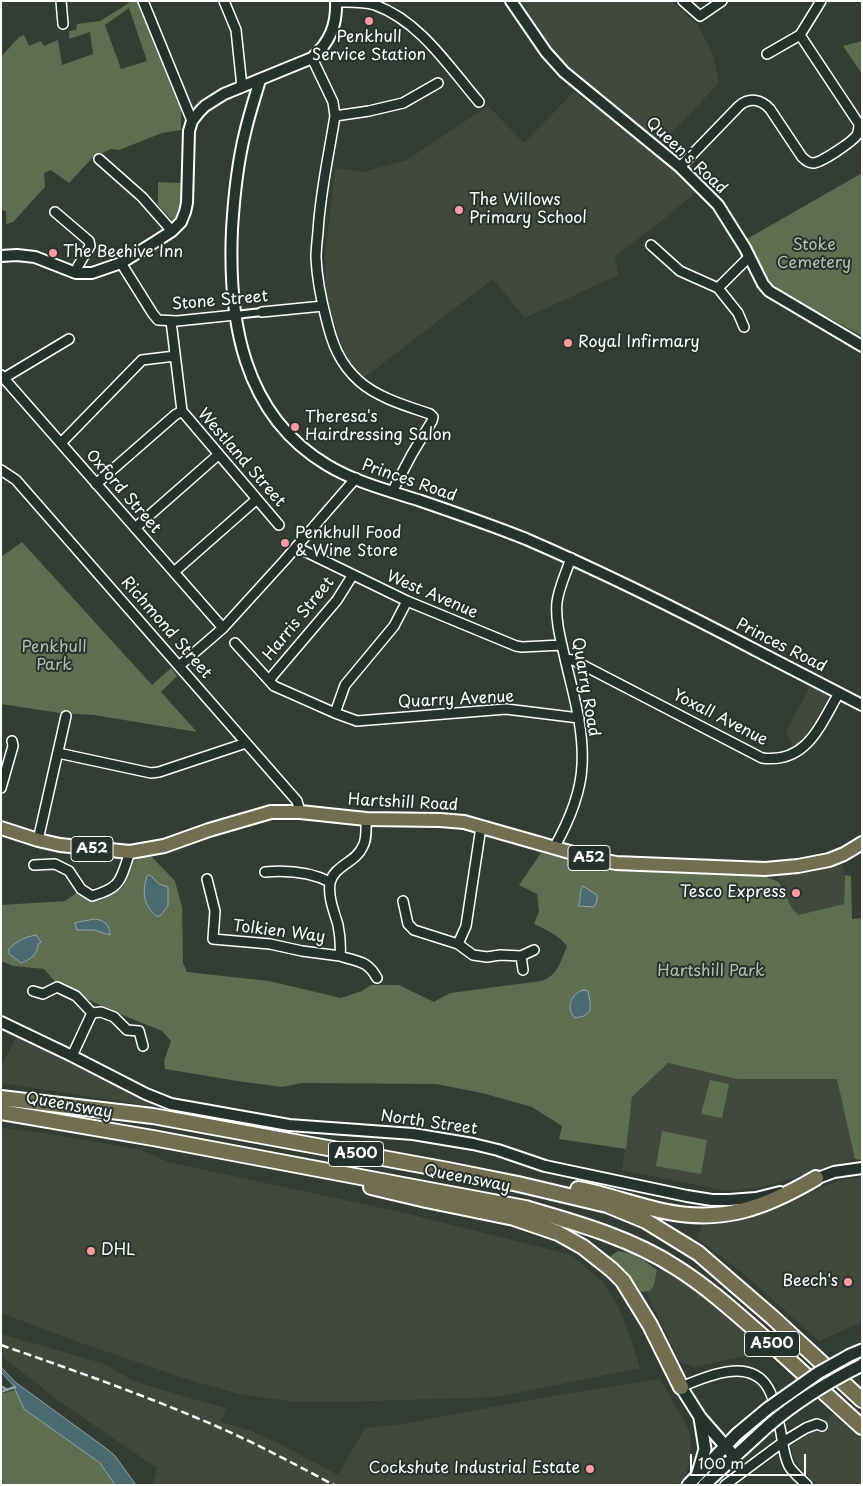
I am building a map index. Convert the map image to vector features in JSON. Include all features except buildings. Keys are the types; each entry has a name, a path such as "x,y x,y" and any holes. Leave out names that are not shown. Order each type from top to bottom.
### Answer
{"highway":[{"path":"1,1089 31,1095 97,1103 153,1116"},
{"name":"Queensway","path":"1,1098 153,1116 448,1170 583,1199 646,1221 698,1253 738,1286 862,1400"},
{"name":"Queensway","path":"1,1112 153,1138 525,1208 585,1225 630,1244 677,1268 725,1303 862,1427"},
{"path":"1,1118 153,1138"},
{"path":"242,1155 401,1195 514,1218 558,1232 583,1247 612,1270 622,1281 650,1326 681,1386"},
{"path":"448,1170 560,1185 602,1194 662,1211 714,1217 772,1202 816,1178"}],"main road":[{"name":"Hartshill Road","path":"1,828 38,840 86,849 130,852 164,846 271,812 300,812 366,819 454,821 616,863 766,869 798,866 829,860 844,854 862,843"},
{"path":"713,1431 733,1430 818,1373 862,1350"},
{"path":"696,1482 734,1456 800,1400 827,1383 862,1365"},
{"path":"681,1386 700,1417 734,1456"},
{"path":"696,1482 704,1449 700,1417"},
{"path":"696,1482 724,1446 755,1417"}],"street":[{"path":"61,1 64,25"},
{"path":"144,1 192,121"},
{"path":"224,1 236,30 242,87"},
{"path":"1,256 35,257 76,273 92,273 121,262 172,231 181,222 187,208 188,141 192,121 205,106 224,94 312,58 330,38 335,20 336,2 358,1 375,5 392,14 412,28 432,46 479,102"},
{"name":"Queen's Road","path":"511,1 546,52 564,72 680,167 718,205 741,241 762,284 769,291 862,346"},
{"path":"683,1 700,16 722,1"},
{"path":"767,54 800,34 822,1"},
{"path":"680,167 743,102 752,100 765,103 802,157 807,161 813,163 819,161 852,141 859,130 859,124 800,34"},
{"path":"312,58 333,102 335,116 319,206 316,258 323,306 337,354 350,372 361,382 378,393 430,414 433,417 392,492"},
{"name":"Princes Road","path":"260,80 245,132 236,189 231,253 235,315 246,366 257,391 271,414 293,439 309,453 332,468 392,492 484,522 571,558 862,705"},
{"path":"335,116 403,103 438,83"},
{"path":"99,159 142,197 172,231"},
{"path":"56,212 89,241 90,246 76,273"},
{"path":"652,245 680,271 718,288 740,312 744,327"},
{"path":"718,288 749,257"},
{"name":"Stone Street","path":"121,262 158,320 171,322 323,306"},
{"name":"Westland Street","path":"171,322 182,411 279,525"},
{"path":"3,377 69,339"},
{"path":"61,443 142,360 175,356"},
{"name":"Oxford Street","path":"3,377 222,628"},
{"path":"96,484 182,411"},
{"path":"135,528 218,455"},
{"name":"Richmond Street","path":"1,470 16,480 179,666 297,801 300,812"},
{"path":"179,666 222,628 356,478"},
{"path":"174,572 257,500"},
{"name":"West Avenue","path":"296,547 352,576 407,601 516,646 522,648 562,645"},
{"name":"Quarry Road","path":"554,848 565,828 576,798 582,764 579,718 562,645 557,602 571,558"},
{"name":"Harris Street","path":"269,680 337,600 352,576"},
{"path":"236,643 274,686 335,713 345,685 394,626 407,601"},
{"name":"Yoxall Avenue","path":"565,659 573,660 762,758 789,757 804,747 814,737 839,693"},
{"name":"Quarry Avenue","path":"335,713 357,721 506,710 579,718"},
{"path":"38,840 66,716"},
{"path":"1,788 13,746 12,741"},
{"path":"58,752 151,773 246,743"},
{"path":"265,872 298,872 319,876 330,882 339,867 351,861 362,849 366,819"},
{"path":"458,944 466,926 480,827"},
{"path":"34,866 55,864 69,871 81,889 92,896 109,891 120,882 130,852"},
{"name":"Tolkien Way","path":"207,879 215,910 213,939 270,944 340,956 341,944 331,904 330,882"},
{"path":"403,901 408,924 414,930 458,944 466,952 480,956 521,956 534,950"},
{"path":"340,956 365,963 372,969 377,978"},
{"path":"521,956 523,970"},
{"path":"33,991 43,994 58,987 76,996 92,1012 101,1012 114,1017 127,1030 139,1032 143,1046"},
{"path":"72,1056 92,1012"},
{"name":"North Street","path":"1,1022 166,1103 289,1125 413,1134 473,1144 498,1150 544,1166 687,1196 712,1200 756,1198 834,1172 862,1168"},
{"path":"681,1386 699,1379 735,1370 751,1373 764,1382 769,1389 786,1461 790,1468 807,1485"},
{"path":"725,1485 783,1442 813,1425 822,1426"}],"shaded area":[{"path":"521,1 671,1 697,24 713,54 719,83 661,144 583,83 553,50"},
{"name":"The Willows Primary School","path":"574,92 642,142 697,191 615,256 618,275 525,318 493,279 365,377 354,368 344,350 327,304 325,257 335,168 363,172 407,160 488,106 524,143"},
{"path":"810,686 829,696 808,736 794,748 786,732"},
{"path":"842,864 845,875 844,904 798,915 792,908 776,873 805,871"},
{"path":"17,1035 151,1104 151,1106 1,1083 1,1068"},
{"path":"668,1063 737,1079 838,1079 855,1159 762,1187 727,1191 622,1170 632,1097"},
{"path":"1,1128 44,1133 141,1150 168,1162 405,1213 571,1255 603,1282 618,1306 640,1368 497,1397 295,1402 240,1394 199,1383 81,1343 1,1313"},
{"path":"862,1177 862,1322 819,1341 745,1275 697,1238 702,1225 735,1222 840,1180"},
{"path":"664,1268 713,1303 766,1351 695,1367 680,1362 641,1281"},
{"path":"1,1334 105,1364 133,1381 226,1408 220,1422 249,1430 278,1443 338,1475 365,1428 402,1424 552,1396 660,1379 687,1426 690,1435 691,1455 685,1476 677,1485 152,1485 157,1468 60,1402 3,1357"},
{"path":"834,1413 862,1439 862,1485 818,1485 799,1467 792,1455 791,1445 816,1430"}],"green space":[{"path":"129,1 140,1 181,110 181,130 162,133 119,150 111,149 92,158 69,183 51,170 44,173 45,187 13,222 6,224 6,211 1,210 1,57 19,37 24,35 29,46 41,41 44,46 58,40 62,65 93,54 90,32 69,39 69,31 76,30 77,24 100,21 129,3","holes":["129,8 147,61 121,69 105,25"]},
{"path":"862,41 862,74 843,46"},
{"name":"Stoke Cemetery","path":"862,173 862,336 787,295 771,283 747,239"},
{"path":"158,182 181,183 181,209 174,220 158,205"},
{"name":"Penkhull Park","path":"22,542 152,685 171,668 177,676 161,692 197,732 94,715 60,713 1,704 1,557"},
{"name":"Hartshill Park","path":"541,853 610,869 759,874 779,882 792,908 798,915 844,904 845,875 851,876 852,919 862,918 862,1160 855,1159 837,1079 737,1079 668,1063 632,1097 626,1149 559,1139 562,1126 532,1107 482,1093 436,1084 301,1083 282,1087 165,1069 164,1061 171,1041 162,1031 110,1010 58,985 44,969 13,966 1,961 1,905 65,901 78,892 100,901 123,887 133,861 150,855 175,881 182,907 183,963 187,972 269,981 341,998 362,991 371,985 399,985 434,1002 450,993 541,981 547,979 555,971 561,962 567,946 556,936 534,924 539,911 537,894 519,885"},
{"path":"710,1080 729,1084 722,1118 701,1114"},
{"path":"662,1131 707,1140 701,1174 656,1166"},
{"path":"618,1251 634,1255 657,1270 654,1285 650,1291 641,1292 633,1280 611,1261 609,1257"},
{"path":"15,1390 24,1409 100,1463 115,1485 1,1485 1,1391 4,1393"}],"water":[{"path":"150,875 159,884 168,887 168,906 160,916 156,916 148,907 145,898 145,882 147,876"},
{"path":"583,886 597,895 594,907 578,906"},
{"path":"95,919 106,924 110,935 94,930 77,930 75,923"},
{"path":"36,935 41,942 38,944 35,954 30,958 21,963 9,954 9,949 15,944 25,938"},
{"path":"584,990 588,991 590,1011 584,1016 575,1018 570,1010 571,1001 576,994"},
{"path":"1,1367 15,1382 107,1449 115,1456 136,1485 115,1485 100,1463 24,1409 13,1385 1,1372"}],"waterway":[{"path":"1,1386 7,1390"},
{"path":"3,1391 15,1387"}],"railway":[{"path":"1,1345 124,1389 215,1425 334,1485"}],"place":[{"name":"Penkhull Service Station","path":"369,21"},
{"name":"The Willows Primary School","path":"459,210"},
{"name":"The Beehive Inn","path":"53,253"},
{"name":"Royal Infirmary","path":"568,343"},
{"name":"Theresa's Hairdressing Salon","path":"295,427"},
{"name":"Penkhull Food & Wine Store","path":"285,543"},
{"name":"Tesco Express","path":"796,893"},
{"name":"DHL","path":"91,1251"},
{"name":"Beech's","path":"848,1282"},
{"name":"Cockshute Industrial Estate","path":"590,1469"}]}
